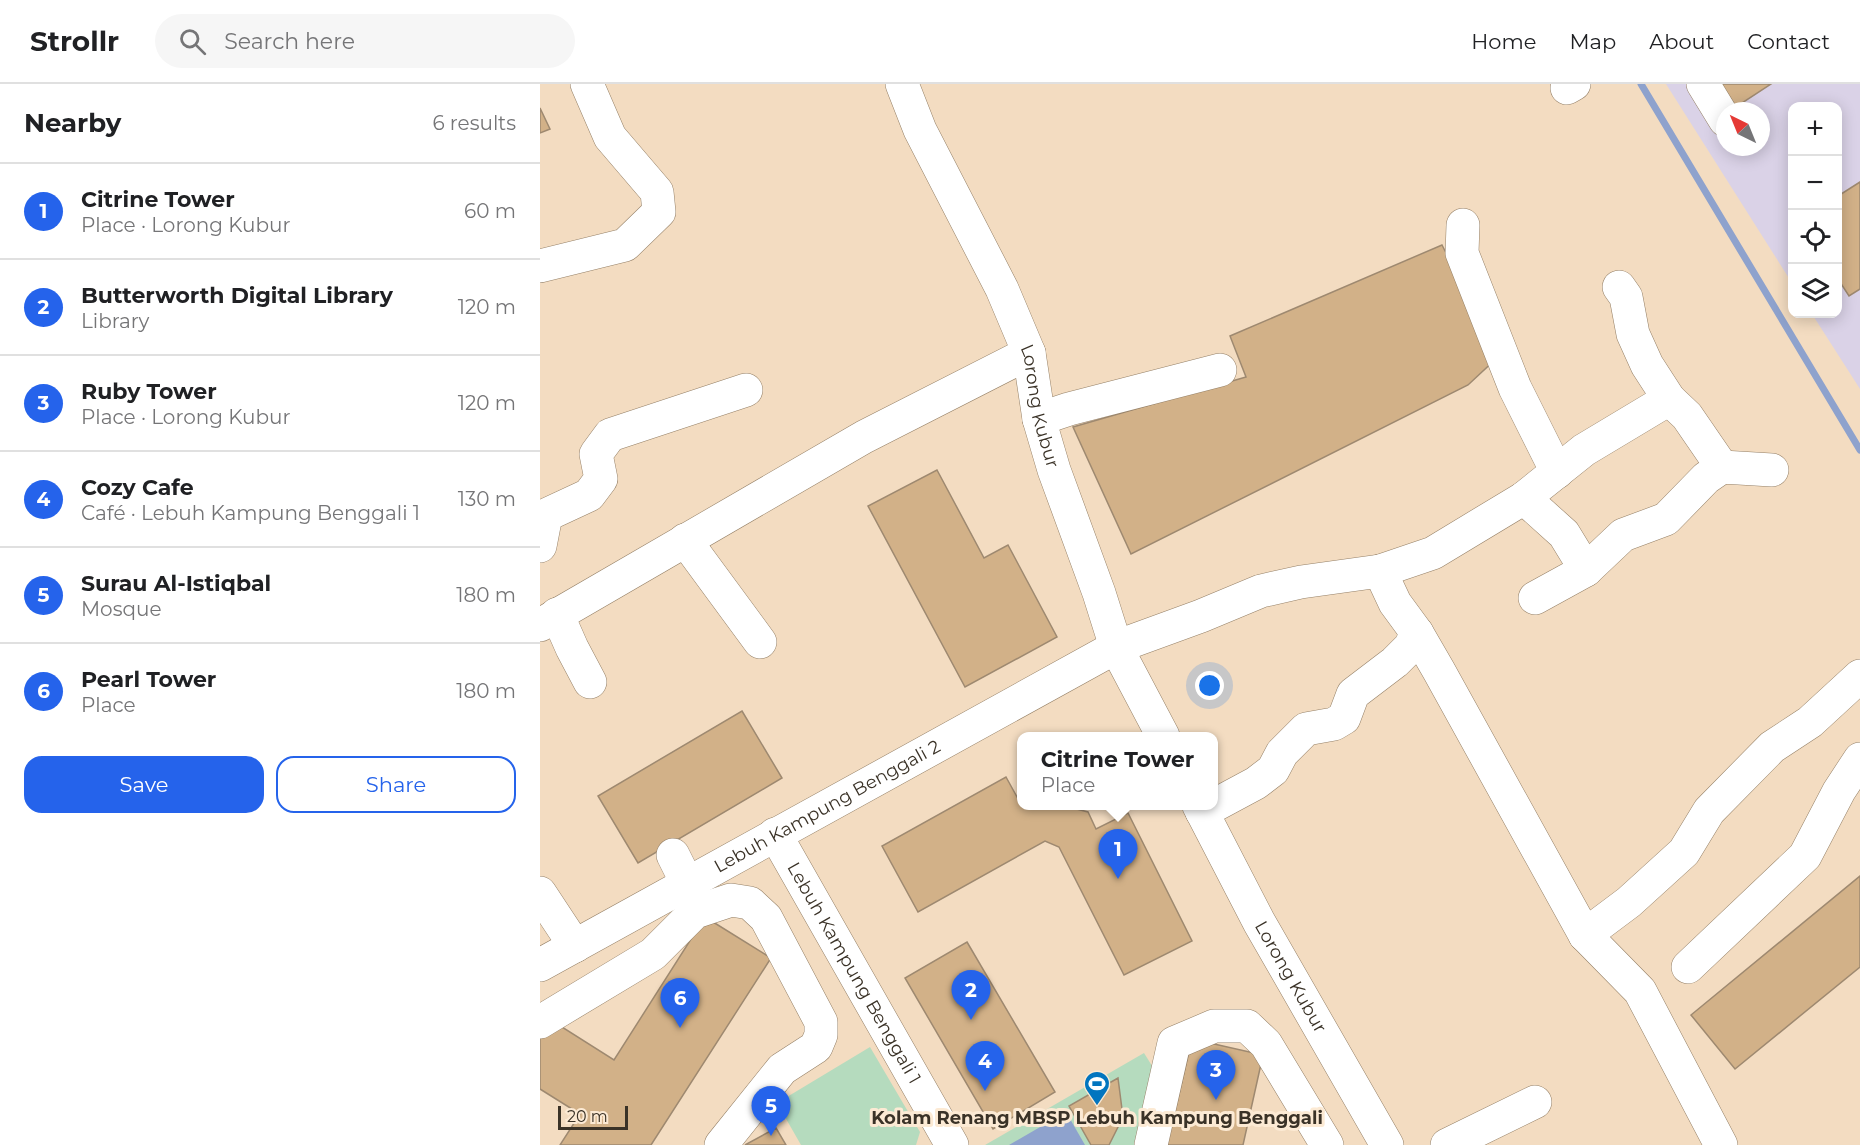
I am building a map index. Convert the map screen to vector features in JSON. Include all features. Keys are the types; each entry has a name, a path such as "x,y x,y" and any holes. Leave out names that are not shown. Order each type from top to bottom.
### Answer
{"street":[{"path":"540,266 625,245 659,212 657,192 610,137 587,84"},
{"name":"Lorong Kubur","path":"902,84 920,130 1002,289 1029,353 1039,419 1054,470 1099,592 1116,647 1161,732"},
{"path":"1703,84 1716,105"},
{"path":"1463,225 1462,253 1515,388 1557,471"},
{"path":"1619,287 1626,297 1633,334 1647,365 1669,399 1687,416 1722,467"},
{"path":"590,682 572,648 545,618 864,437 1029,353"},
{"path":"1039,419 1069,409 1220,370"},
{"path":"542,523 589,495 601,479 596,454 610,435 746,390"},
{"name":"Lebuh Kampung Benggali 2","path":"540,965 575,946 680,869 775,834 1116,647 1261,591 1301,582 1380,571 1432,553 1524,498 1584,450 1669,399"},
{"path":"1535,598 1586,570 1623,535 1666,519 1706,478 1722,467 1772,470"},
{"path":"1524,498 1564,534 1586,570"},
{"path":"685,540 760,642"},
{"path":"1380,571 1395,603 1417,633 1585,935 1640,992 1721,1145"},
{"path":"1218,801 1256,783 1273,770 1282,753 1306,729 1334,724 1344,718 1353,694 1395,662 1410,647 1417,633"},
{"path":"1585,935 1629,902 1684,852 1709,811 1772,747 1810,722 1860,676"},
{"path":"1688,967 1805,856 1839,791 1860,759"},
{"name":"Lorong Kubur","path":"1201,810 1259,921 1387,1145"},
{"name":"Lebuh Kampung Benggali 1","path":"775,834 952,1145"},
{"path":"540,893 575,946"},
{"path":"540,1022 653,954 695,912 731,900 750,903 766,918 821,1022 821,1035 816,1047 782,1069 721,1145"},
{"path":"1151,1145 1174,1043 1214,1026 1247,1026 1266,1044 1327,1145"},
{"path":"1447,1145 1535,1102"}],"shaded area":[{"path":"1666,84 1860,84 1860,389 1815,318 1842,318 1842,102 1788,102 1788,277"}],"green space":[{"path":"870,1047 920,1132 916,1145 801,1145 777,1103"},
{"name":"Kolam Renang MBSP Lebuh Kampung Benggali","path":"1144,1053 1154,1069 1134,1145 985,1145"}],"water":[{"path":"1066,1112 1085,1145 1009,1145"}],"building":[{"path":"1721,84 1771,84 1744,102 1733,102"},
{"path":"540,108 550,129 540,133"},
{"path":"1860,182 1860,289 1849,296 1842,285 1842,193"},
{"path":"1442,245 1499,356 1468,385 1131,554 1073,427 1246,377 1230,336"},
{"path":"937,470 984,558 1008,545 1057,637 965,687 868,506"},
{"path":"742,711 782,778 638,863 598,796"},
{"path":"1006,777 1017,797 1017,810 1080,810 1088,812 1096,829 1128,813 1192,941 1124,975 1059,847 1045,841 918,912 882,846"},
{"path":"1860,876 1860,967 1735,1069 1691,1015"},
{"path":"705,917 771,958 651,1145 560,1145 580,1114 540,1089 540,1036 551,1020 614,1060"},
{"path":"967,942 1055,1092 993,1129 905,978"},
{"path":"1192,1039 1263,1055 1243,1145 1167,1145"},
{"path":"1118,1078 1123,1117 1109,1145 1091,1145 1069,1106"},
{"path":"776,1128 786,1145 745,1145"}],"waterway":[{"path":"1641,84 1860,450"}],"place":[{"name":"Citrine Tower","path":"1118,879"},
{"name":"Butterworth Digital Library","path":"971,1020"},
{"name":"Pearl Tower","path":"680,1028"},
{"name":"Cozy Cafe","path":"985,1091"},
{"name":"Ruby Tower","path":"1216,1100"},
{"name":"Kolam Renang MBSP Lebuh Kampung Benggali","path":"1097,1107"},
{"name":"Surau Al-Istiqbal","path":"771,1136"}]}
